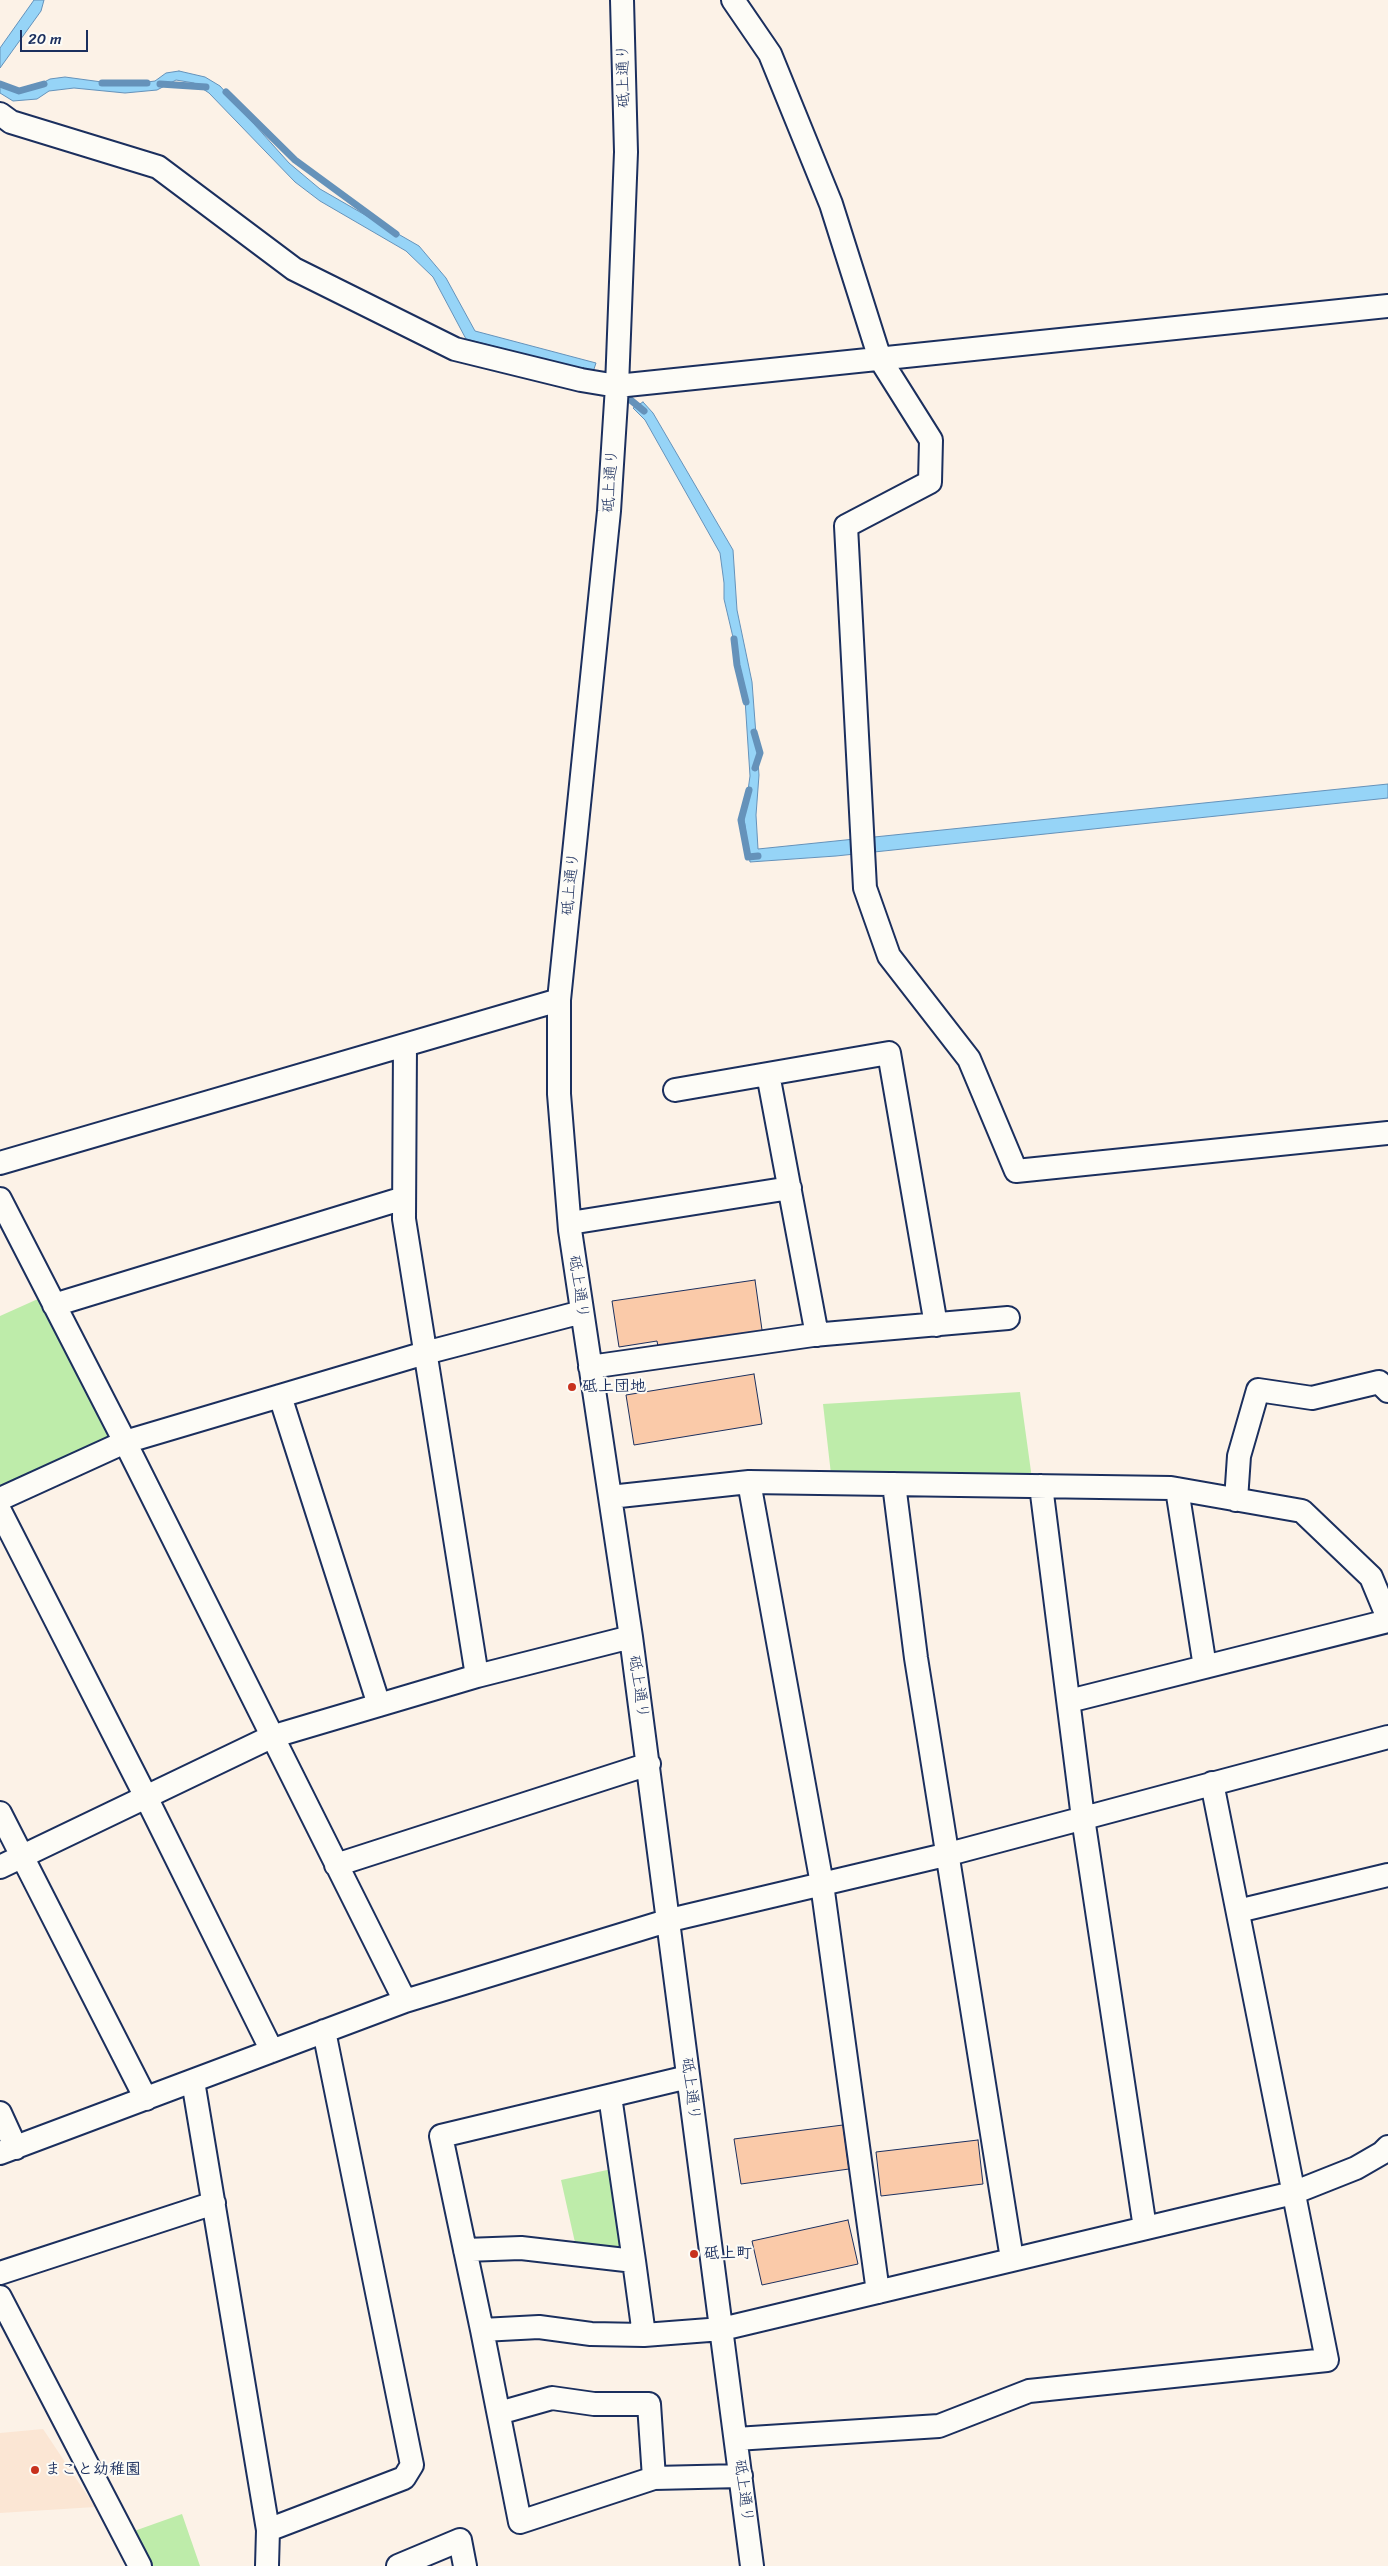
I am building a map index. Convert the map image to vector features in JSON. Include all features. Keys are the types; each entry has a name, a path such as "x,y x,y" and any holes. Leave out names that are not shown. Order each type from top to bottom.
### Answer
{"street":[{"name":"砥上通り","path":"622,0 626,152 618,386 609,511 559,1000 559,1094 570,1223 649,1764 752,2566"},
{"path":"733,0 774,63 831,204 880,359 931,440 930,482 846,526 865,888 889,956 968,1059 1016,1171 1388,1133"},
{"path":"0,114 12,122 158,167 294,269 455,349 581,380 618,386 1388,306"},
{"path":"0,1163 559,1000"},
{"path":"405,1045 404,1219 477,1676"},
{"path":"675,1090 889,1053 936,1325"},
{"path":"768,1074 817,1335"},
{"path":"570,1223 790,1188"},
{"path":"54,1305 404,1198"},
{"path":"0,1200 125,1442 271,1737 405,2001"},
{"path":"0,1499 125,1442 425,1353 582,1312"},
{"path":"590,1367 817,1335 1008,1318"},
{"path":"1236,1500 1239,1456 1258,1390 1312,1398 1379,1382 1388,1391"},
{"path":"280,1396 379,1705"},
{"path":"610,1496 749,1482 1177,1489 1302,1511 1371,1577 1388,1619 1069,1701"},
{"path":"749,1482 822,1884 878,2292"},
{"path":"894,1484 916,1658 949,1854 1012,2259"},
{"path":"1041,1486 1083,1818 1145,2228"},
{"path":"1177,1489 1205,1667"},
{"path":"0,1511 146,1796 272,2051"},
{"path":"0,1867 271,1737 477,1676 631,1637"},
{"path":"0,2113 8,2150 405,2001 670,1920 949,1854 1212,1782 1388,1737"},
{"path":"336,1866 649,1764"},
{"path":"736,2439 939,2426 1029,2391 1327,2360 1212,1782"},
{"path":"0,1813 146,2098"},
{"path":"1238,1911 1388,1875"},
{"path":"268,2530 404,2478 412,2465 324,2031"},
{"path":"688,2077 441,2136 520,2522 654,2478 741,2476"},
{"path":"193,2080 268,2530 267,2566"},
{"path":"610,2096 644,2335"},
{"path":"482,2330 539,2327 591,2334 644,2335 722,2329 1293,2193 1356,2168 1382,2153 1388,2147"},
{"path":"0,2273 214,2203"},
{"path":"465,2250 521,2248 634,2261"},
{"path":"0,2297 140,2566"},
{"path":"499,2413 552,2398 594,2404 649,2404 654,2478"},
{"path":"398,2566 460,2540 466,2566"}],"shaded area":[{"name":"まこと幼稚園","path":"43,2429 95,2507 0,2513 0,2433"}],"green space":[{"path":"49,1294 125,1442 0,1499 0,1316"},
{"path":"1020,1392 1033,1486 832,1483 823,1404"},
{"path":"621,2167 631,2245 620,2259 578,2256 561,2180"},
{"path":"182,2514 200,2566 140,2566 123,2535"}],"water":[{"path":"34,0 44,0 41,11 0,68 0,48"},
{"path":"179,71 205,77 220,86 289,163 320,189 419,246 446,278 475,331 596,363 593,372 466,339 433,277 406,251 320,201 295,182 209,93 194,83 176,80 157,90 125,93 74,88 49,91 37,99 13,101 0,93 0,82 16,92 29,90 50,79 65,77 124,85 155,81 166,73"},
{"path":"643,402 653,413 733,550 737,610 752,682 759,775 756,815 758,849 1388,784 1388,798 836,856 750,862 744,819 750,776 744,684 724,599 720,553 645,420 633,408"}],"building":[{"path":"755,1280 763,1337 659,1352 657,1341 619,1347 612,1301"},
{"path":"754,1374 762,1424 634,1445 626,1395"},
{"path":"843,2125 849,2169 741,2184 734,2139"},
{"path":"978,2140 983,2184 881,2196 876,2152"},
{"path":"848,2220 858,2264 762,2285 752,2241"}],"waterway":[{"path":"102,83 147,83"},
{"path":"0,84 19,91 44,84"},
{"path":"160,84 206,87"},
{"path":"226,92 295,160 396,234"},
{"path":"622,393 644,411"},
{"path":"734,639 737,665 746,702"},
{"path":"754,732 760,753 755,768"},
{"path":"749,790 741,820 748,857 758,856"}],"place":[{"name":"砥上団地","path":"572,1387"},
{"name":"砥上町","path":"694,2254"},
{"name":"まこと幼稚園","path":"35,2470"}]}
